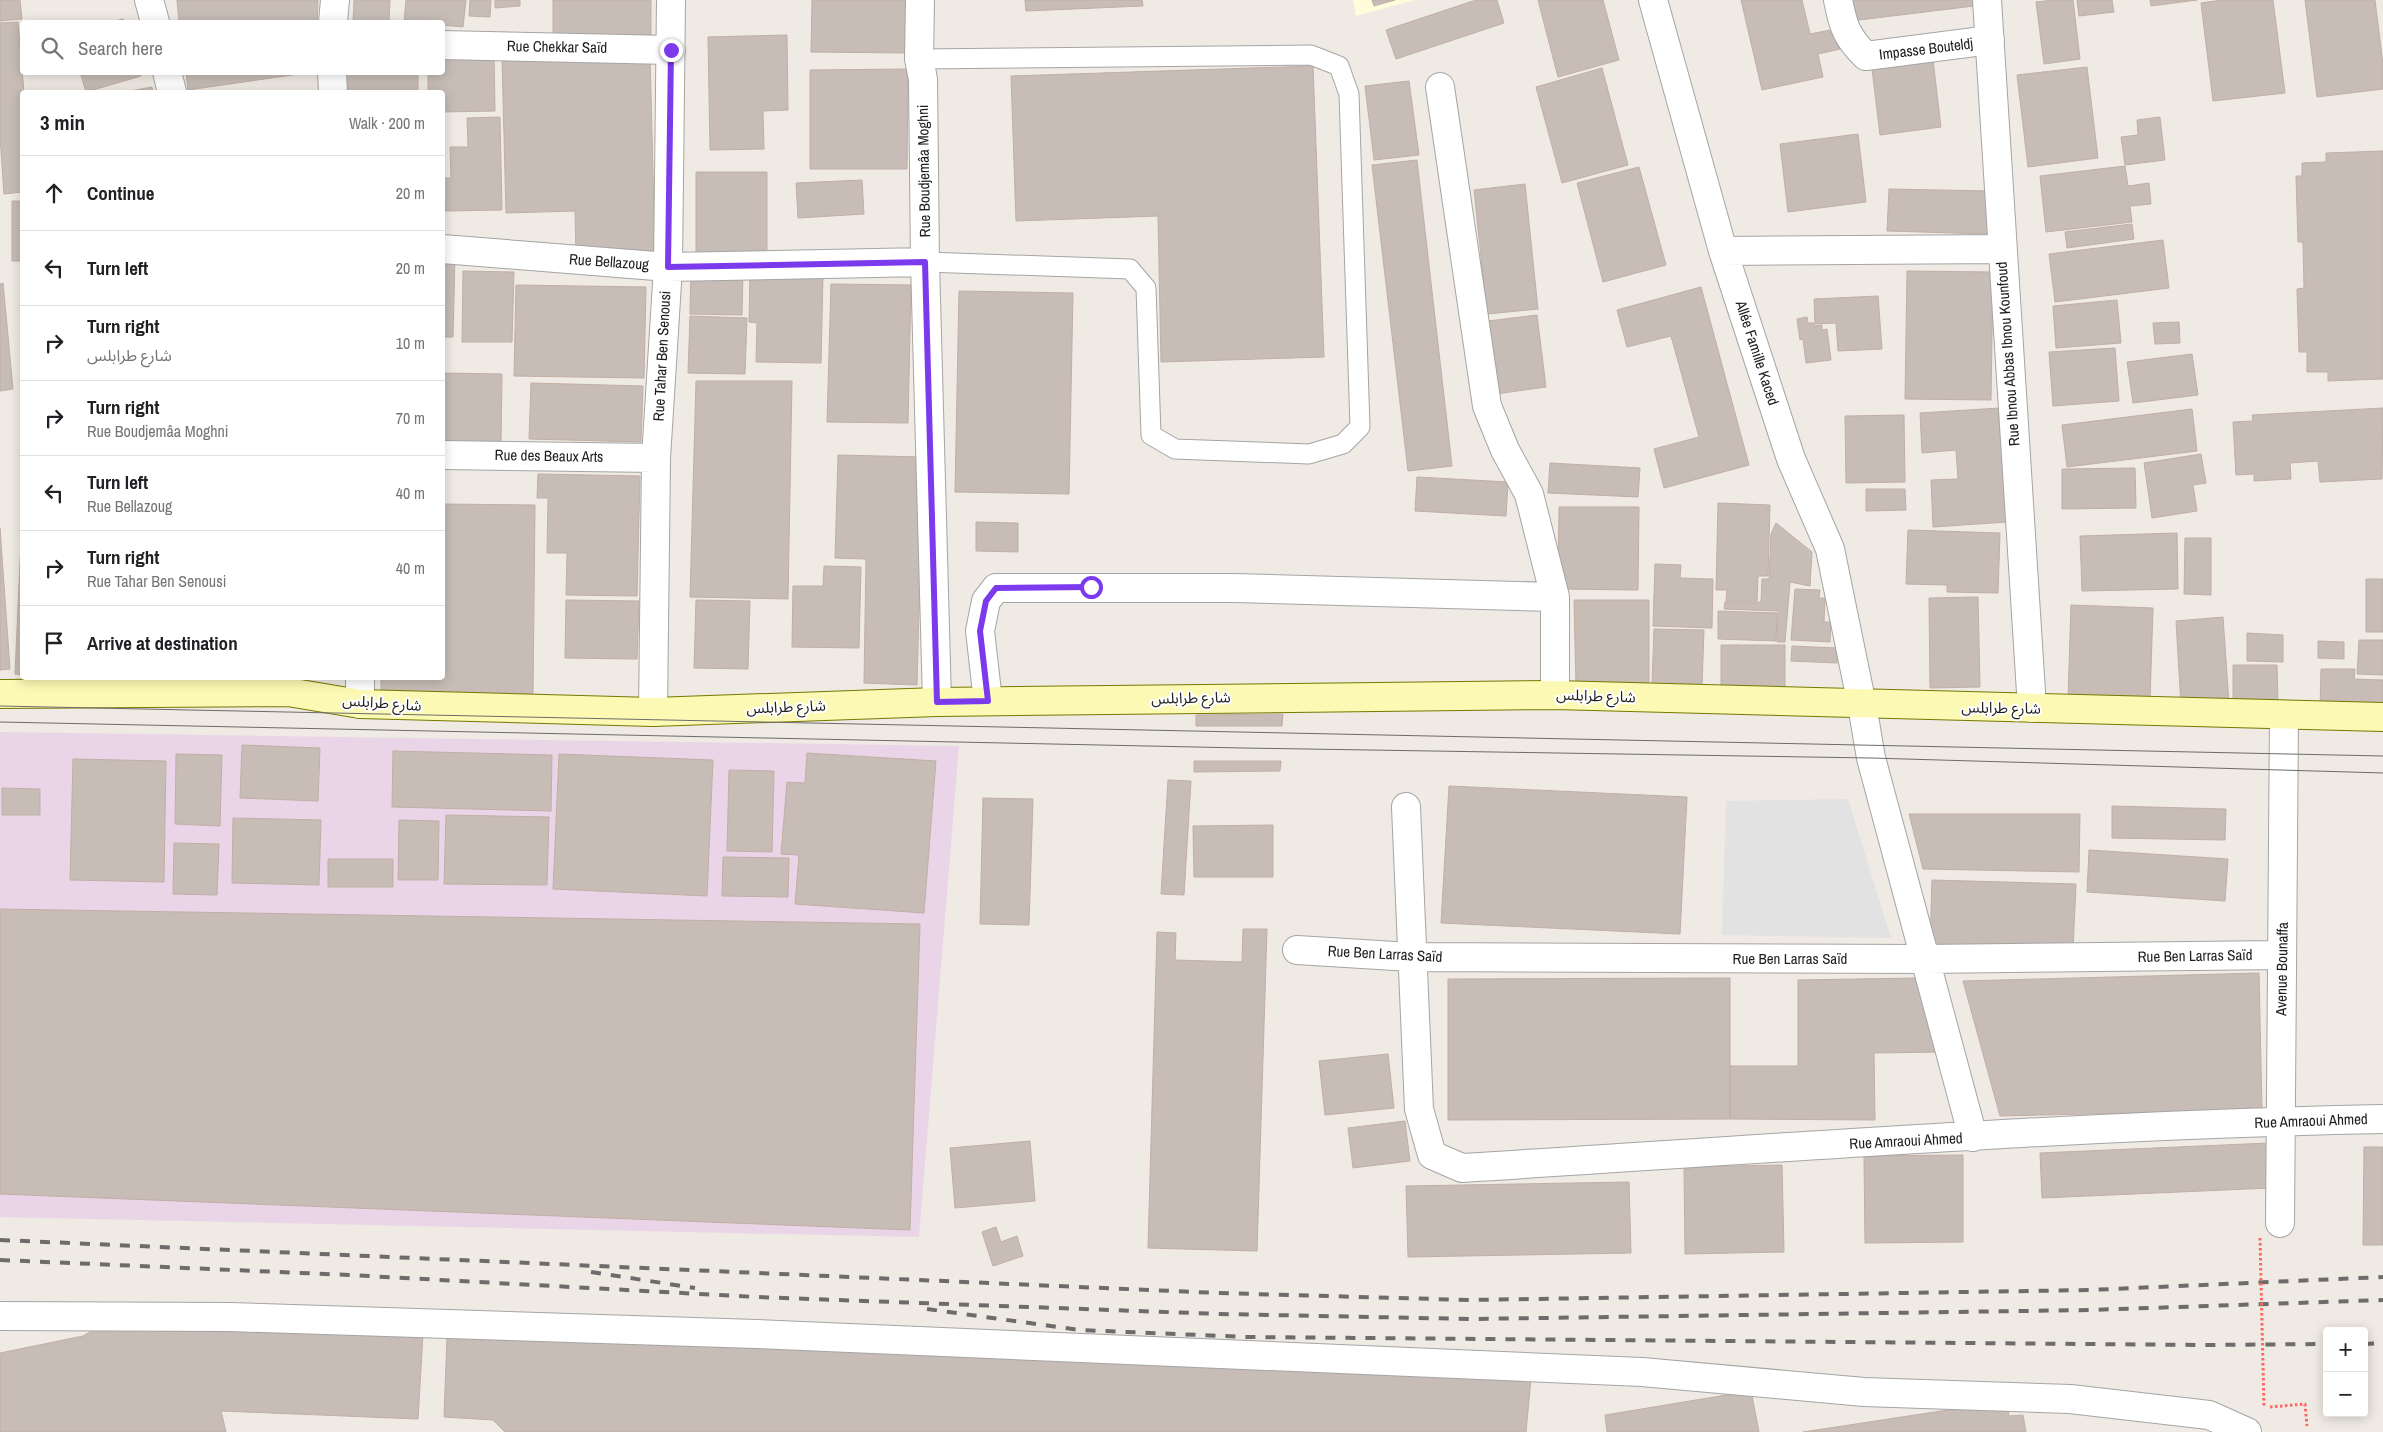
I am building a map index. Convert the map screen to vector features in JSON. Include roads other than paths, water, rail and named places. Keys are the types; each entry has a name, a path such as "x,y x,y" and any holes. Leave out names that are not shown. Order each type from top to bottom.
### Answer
{"main road":[{"name":"شارع طرابلس","path":"0,694 287,685 653,712 988,701 1555,695 1862,705 2383,717"}],"street":[{"path":"149,0 154,20"},
{"path":"333,20 335,0"},
{"name":"Rue Tahar Ben Senousi","path":"653,712 656,458 668,267 671,0"},
{"name":"Rue Boudjemâa Moghni","path":"920,0 919,59 923,79 925,262 937,702"},
{"name":"Allée Famille Kaced","path":"1653,0 1723,251 1791,459 1830,549 1871,758 1972,1137"},
{"name":"Impasse Bouteldj","path":"1838,0 1843,27 1854,44 1866,56 1990,40"},
{"name":"Rue Ibnou Abbas Ibnou Kounfoud","path":"1987,0 2001,249 2032,708"},
{"name":"Rue Chekkar Saïd","path":"445,45 671,50"},
{"path":"168,75 172,90"},
{"path":"332,75 333,90"},
{"path":"1440,87 1487,406 1505,450 1529,494 1555,597 1555,695"},
{"name":"Rue Bellazoug","path":"445,249 668,267 925,262"},
{"path":"1723,251 2001,249"},
{"name":"Rue des Beaux Arts","path":"445,455 656,458"},
{"path":"988,701 980,631 986,601 996,588 1234,588 1555,597"},
{"name":"Avenue Bounaffa","path":"2270,1231 2280,1121 2284,715"},
{"path":"1406,807 1411,957"},
{"name":"Rue Ben Larras Saïd","path":"1297,950 1411,957 1925,959 2282,955"},
{"name":"Rue Amraoui Ahmed","path":"1411,957 1419,1109 1432,1155 1462,1168 1972,1137 2280,1121 2383,1119"},
{"path":"0,1316 229,1317 756,1334 1642,1372 1864,1392 2070,1398 2209,1415 2247,1432"}],"lane":[{"path":"919,59 1311,55 1339,66 1349,94 1360,427 1342,444 1309,454 1175,449 1151,435 1146,288 1130,269 925,262"}],"tram line":[{"path":"0,706 2383,756"},
{"path":"0,722 1243,748 1871,758 2383,773"}],"railway":[{"path":"0,1240 1218,1293 1470,1300 2089,1290 2383,1277"},
{"path":"0,1260 349,1275 756,1297 1220,1314 1472,1319 2090,1310 2383,1300"},
{"path":"591,1272 695,1288"},
{"path":"927,1309 1080,1330 1248,1337 2204,1345 2323,1344"},
{"path":"2368,1344 2383,1343"}]}
